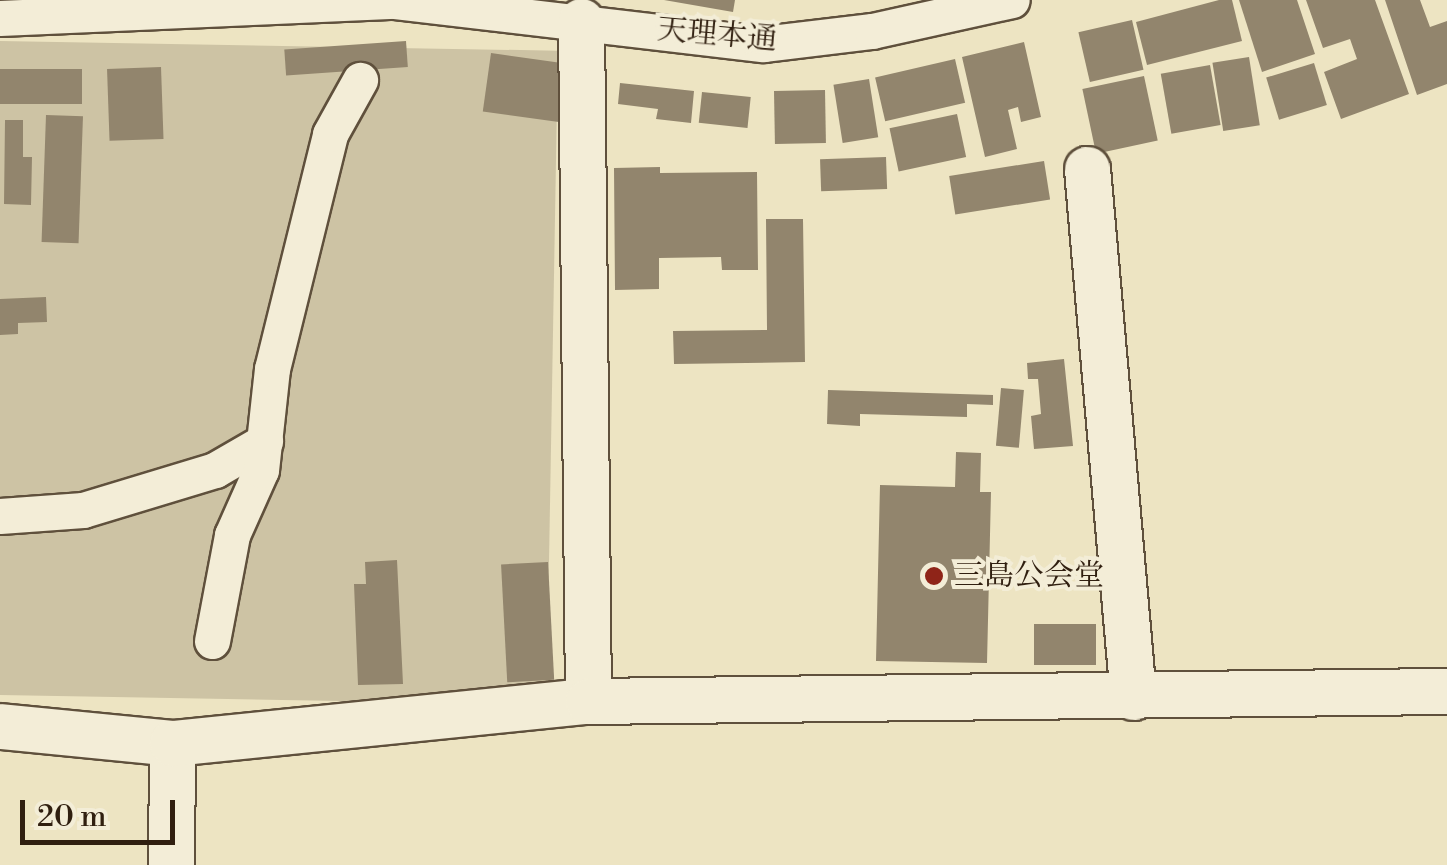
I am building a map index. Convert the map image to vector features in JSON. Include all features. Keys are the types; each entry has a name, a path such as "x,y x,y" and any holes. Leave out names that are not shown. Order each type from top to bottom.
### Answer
{"street":[{"name":"天理本通","path":"0,18 395,1 763,44 872,31 1012,0"},
{"path":"580,21 588,700"},
{"path":"212,641 232,536 262,470 272,369 330,134 360,80"},
{"path":"1087,169 1133,697"},
{"path":"0,516 83,510 215,470 265,441"},
{"path":"0,726 172,742 588,700 1447,691"},
{"path":"171,865 172,742"}],"shaded area":[{"path":"0,41 558,51 547,705 0,695"}],"building":[{"path":"664,0 735,0 733,12"},
{"path":"1232,0 1242,41 1147,65 1136,22"},
{"path":"1239,0 1297,0 1315,54 1262,72"},
{"path":"1306,0 1375,0 1409,94 1341,119 1324,72 1357,59 1350,39 1323,48"},
{"path":"1385,0 1420,0 1430,27 1447,21 1447,84 1417,95"},
{"path":"1132,20 1143,70 1090,82 1078,32"},
{"path":"406,41 408,67 286,75 284,50"},
{"path":"1024,42 1041,117 1021,122 1018,107 1008,110 1017,149 985,157 962,57"},
{"path":"491,53 574,65 566,123 483,111"},
{"path":"1249,57 1260,125 1223,131 1212,63"},
{"path":"955,59 965,103 885,121 875,77"},
{"path":"1314,63 1327,105 1279,120 1266,78"},
{"path":"1210,65 1221,125 1171,134 1161,74"},
{"path":"161,67 164,139 110,141 107,69"},
{"path":"0,69 82,69 82,104 0,104"},
{"path":"1144,76 1158,141 1096,154 1082,89"},
{"path":"869,79 878,137 843,143 833,85"},
{"path":"620,83 694,91 691,123 656,119 658,109 618,104"},
{"path":"825,90 826,143 775,144 774,91"},
{"path":"702,92 751,97 747,128 699,123"},
{"path":"957,114 966,157 899,171 890,128"},
{"path":"46,115 83,116 79,243 42,242"},
{"path":"5,120 23,120 23,157 32,157 31,205 4,204"},
{"path":"886,157 887,189 821,191 820,159"},
{"path":"1044,161 1050,200 955,215 949,176"},
{"path":"660,167 660,173 757,172 758,270 722,270 721,257 659,258 659,289 615,290 614,168"},
{"path":"766,219 803,219 805,362 674,364 673,331 767,330"},
{"path":"46,297 47,322 18,323 18,334 0,335 0,299"},
{"path":"1064,359 1073,446 1034,449 1031,416 1041,414 1038,379 1028,379 1027,363"},
{"path":"1001,388 1024,390 1019,448 996,446"},
{"path":"828,390 993,395 993,405 967,404 967,417 860,414 860,426 827,424"},
{"name":"三島公会堂","path":"956,452 981,453 980,492 991,492 987,663 876,661 880,485 955,487"},
{"path":"397,560 403,684 358,685 354,584 366,584 365,562"},
{"path":"548,562 554,680 507,682 501,564"},
{"path":"1034,624 1096,624 1096,665 1034,665"}],"place":[{"name":"三島公会堂","path":"934,576"}]}
